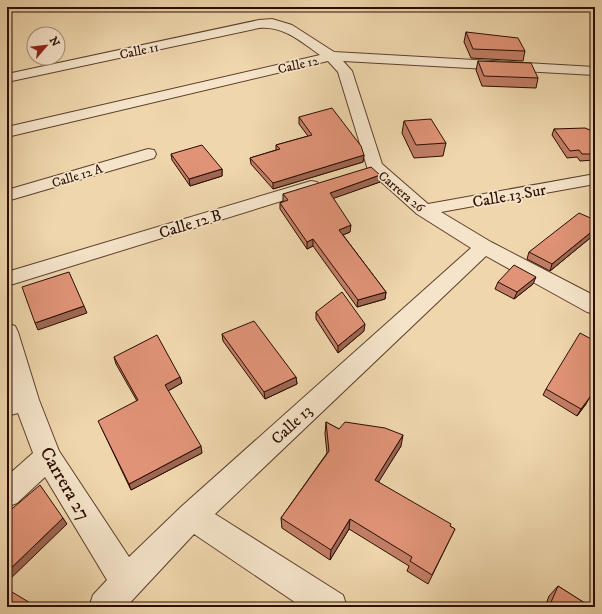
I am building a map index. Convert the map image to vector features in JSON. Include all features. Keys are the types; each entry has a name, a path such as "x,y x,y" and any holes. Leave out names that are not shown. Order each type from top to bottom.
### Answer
{"street":[{"name":"Carrera 26","path":"272,23 288,28 331,56 345,70 366,169 424,210 484,247 595,306"},
{"name":"Calle 11","path":"7,78 259,24 272,23"},
{"name":"Calle 12","path":"7,132 331,56 595,71"},
{"name":"Calle 12 A","path":"7,196 148,154"},
{"name":"Calle 12 B","path":"7,280 328,180"},
{"name":"Calle 13 Sur","path":"424,210 595,180"},
{"name":"Calle 13","path":"105,607 126,582 192,516 484,247"},
{"name":"Carrera 27","path":"7,332 17,402 48,457 126,582"},
{"path":"7,494 48,457"},
{"path":"192,516 331,607"}],"building":[{"path":"466,32 518,38 525,51 473,49"},
{"path":"478,61 531,63 538,78 484,76"},
{"path":"332,108 361,146 364,155 273,183 250,158 280,149 276,145 312,135 299,117"},
{"path":"431,119 446,143 416,145 404,121"},
{"path":"585,128 595,132 595,154 582,154 579,150 570,151 554,129"},
{"path":"202,145 222,169 189,179 171,154"},
{"path":"371,167 380,175 330,193 351,225 339,230 386,292 358,300 313,239 307,242 280,203 288,200 283,194"},
{"path":"579,213 595,220 595,229 552,264 529,252"},
{"path":"514,265 536,277 517,292 498,282"},
{"path":"69,272 84,306 35,323 22,287"},
{"path":"342,292 365,324 338,346 316,312"},
{"path":"254,321 296,377 264,392 222,334"},
{"path":"580,333 595,341 595,385 590,397 581,409 546,389"},
{"path":"157,335 180,377 165,385 201,446 129,484 98,421 138,400 114,357"},
{"path":"326,422 339,429 345,422 385,428 403,435 375,480 451,524 450,526 455,529 432,575 410,561 412,557 350,519 331,550 281,518 329,451"},
{"path":"40,485 63,518 7,572 7,513"},
{"path":"558,586 591,607 549,607"},
{"path":"7,589 37,607 7,607"}]}
